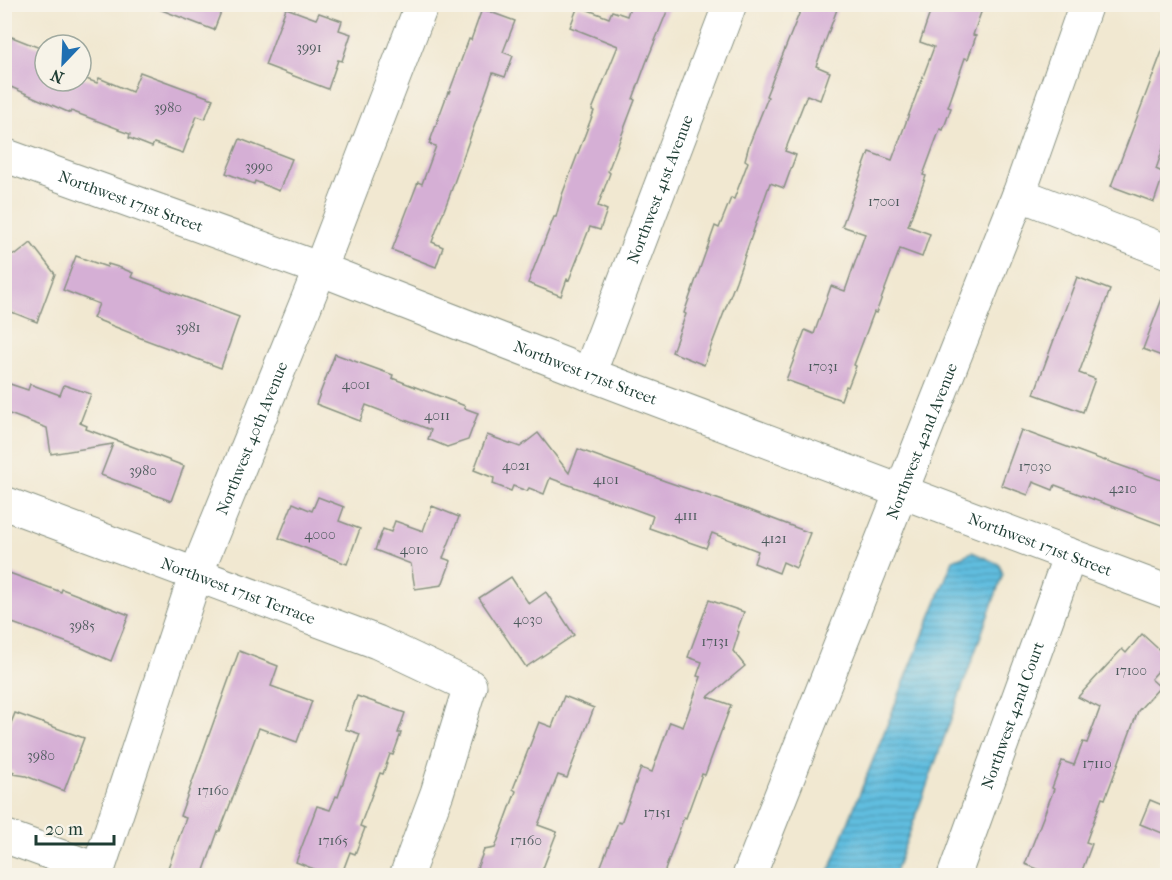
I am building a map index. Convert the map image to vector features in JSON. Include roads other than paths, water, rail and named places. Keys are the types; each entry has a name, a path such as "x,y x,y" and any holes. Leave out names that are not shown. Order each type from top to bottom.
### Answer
{"street":[{"name":"Northwest 40th Avenue","path":"97,873 196,574 320,269 422,4"},
{"name":"Northwest 41st Avenue","path":"589,374 730,4"},
{"name":"Northwest 42nd Avenue","path":"749,876 1019,194 1086,4"},
{"name":"Northwest 171st Street","path":"4,154 320,269 589,374 1167,592"},
{"path":"1019,194 1167,252"},
{"name":"Northwest 171st Terrace","path":"4,503 377,642 470,686 437,793 406,876"},
{"name":"Northwest 42nd Court","path":"954,876 1070,555"},
{"path":"4,836 97,873"}],"water":[{"path":"972,552 999,564 1003,574 894,875 828,875 953,560"}]}
